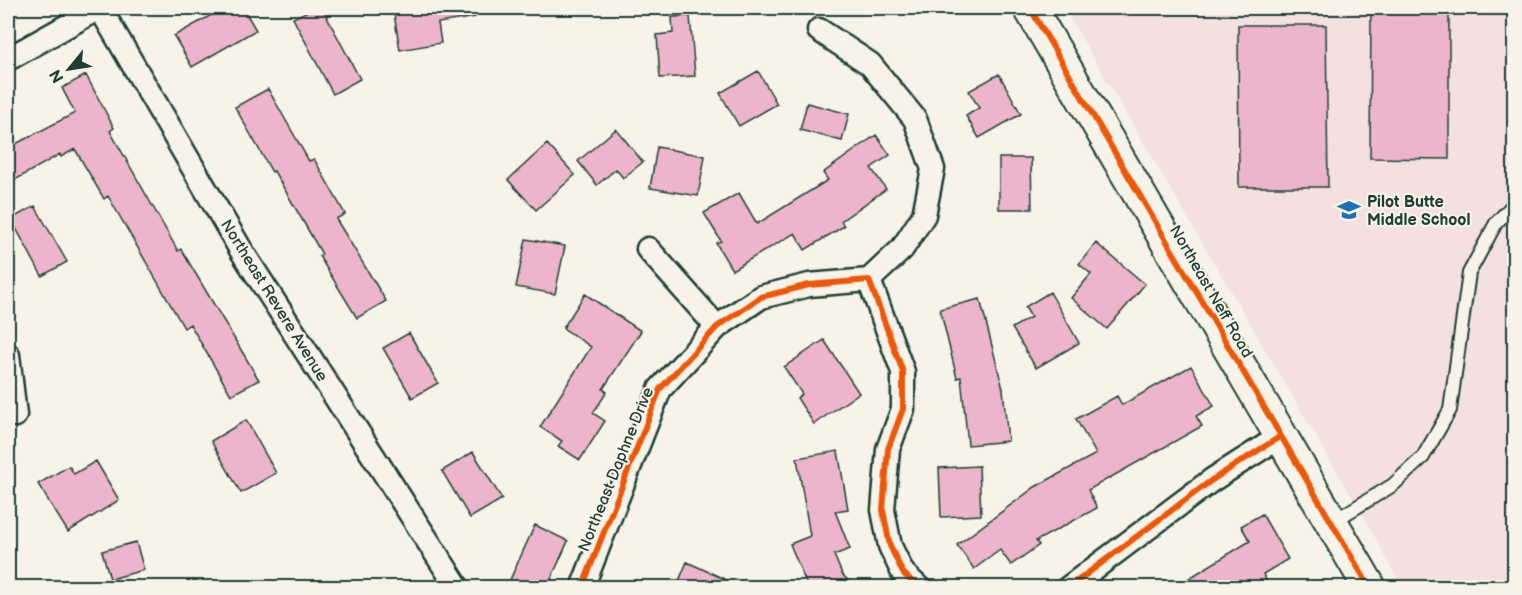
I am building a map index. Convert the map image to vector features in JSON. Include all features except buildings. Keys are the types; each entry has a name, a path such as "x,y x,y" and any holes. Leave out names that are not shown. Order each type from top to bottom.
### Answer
{"main road":[{"name":"Northeast Neff Road","path":"1030,8 1370,588"}],"street":[{"path":"9,56 100,8"},
{"name":"Northeast Revere Avenue","path":"100,8 241,250 459,588"},
{"path":"819,30 870,64 915,119 933,169 924,215 902,249 869,280 903,372 903,408 888,449 883,510 890,546 903,573 919,588"},
{"path":"648,249 717,327"},
{"name":"Northeast Daphne Drive","path":"582,588 660,389 717,327 761,297 808,285 869,280"},
{"path":"8,356 15,415"},
{"path":"1068,588 1212,480 1281,436"}],"lane":[{"path":"1332,522 1394,485 1423,457 1450,410 1469,273 1496,223 1515,204"}],"shaded area":[{"name":"Pilot Butte Middle School","path":"1064,8 1514,8 1514,587 1401,587 1372,531"}],"cycle path":[{"path":"1030,8 1370,588"},
{"path":"582,588 660,389 717,327 761,297 809,285 869,280 903,372 903,409 888,449 883,510 890,546 903,573 919,588"},
{"path":"1068,588 1212,480 1281,436"}],"place":[{"name":"Pilot Butte Middle School","path":"1349,210"}]}
